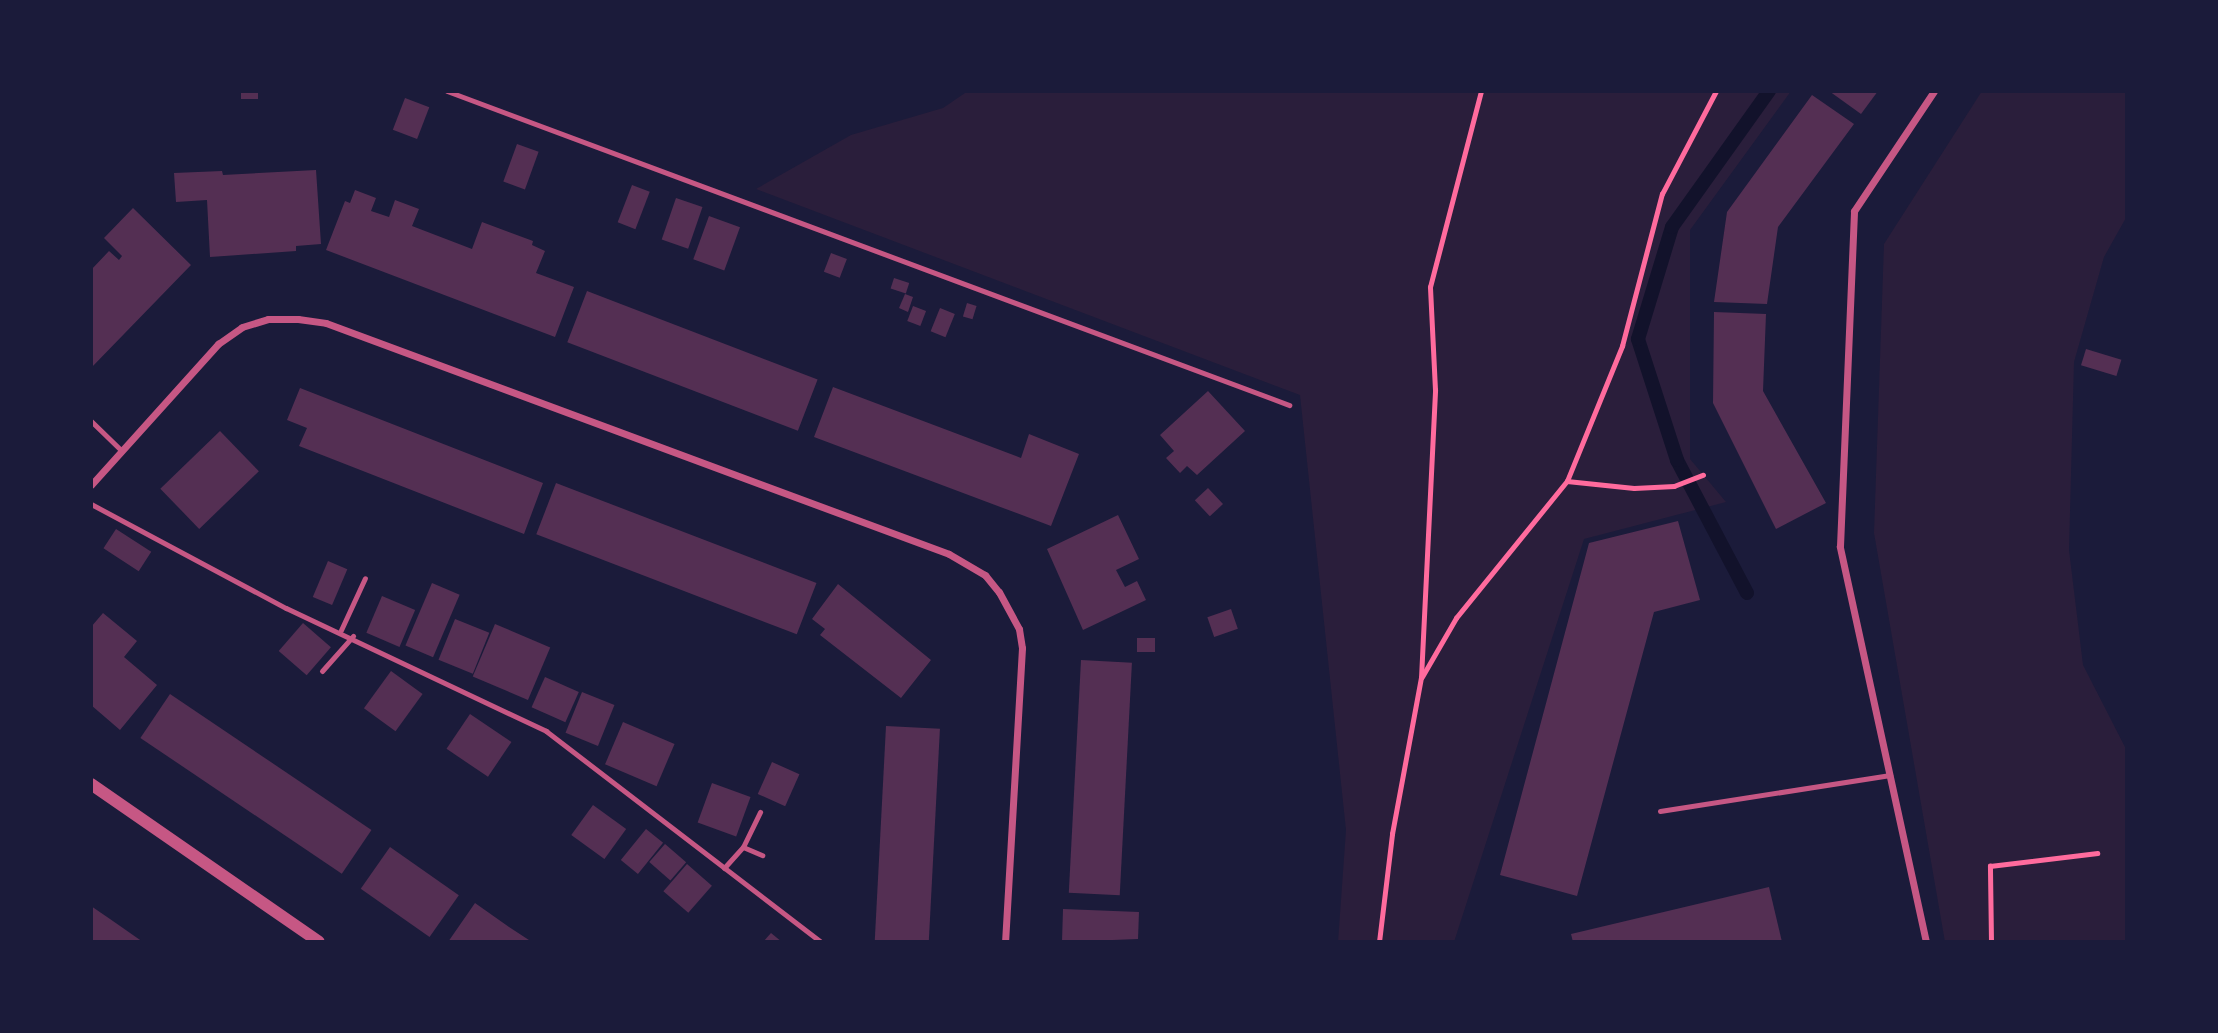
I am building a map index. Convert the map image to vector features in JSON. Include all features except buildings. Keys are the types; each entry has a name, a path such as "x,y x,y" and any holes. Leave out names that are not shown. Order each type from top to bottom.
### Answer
{"street":[{"path":"1926,942 1840,546 1854,211 1934,91"},
{"path":"91,485 218,344 242,327 268,319 326,323 968,564 985,575 1010,609 1022,648 1005,942"},
{"path":"91,784 319,942"}],"lane":[{"path":"447,91 1289,405"},
{"path":"91,421 122,451"},
{"path":"91,504 286,608 341,630 546,731 821,942"},
{"path":"341,630 365,578"},
{"path":"322,671 352,636"},
{"path":"1660,811 1890,775"},
{"path":"724,868 743,847 760,812"},
{"path":"743,847 762,855"}],"path":[{"path":"1379,942 1392,834 1421,678 1435,390 1430,287 1481,91"},
{"path":"1421,678 1456,618 1567,481 1622,346 1662,194 1716,91"},
{"path":"1567,481 1634,488 1674,486 1703,475"},
{"path":"1991,942 1990,866 2097,853"}],"shaded area":[{"path":"968,91 1791,91 1690,230 1690,459 1726,502 1584,539 1454,942 1338,942 1346,830 1300,395 756,189 851,135 943,108"},
{"path":"1982,91 2127,91 2127,216 2104,257 2074,362 2069,550 2083,665 2127,751 2127,942 1945,942 1874,533 1884,244"}],"waterway":[{"path":"1747,593 1677,460 1638,339 1672,227 1769,91"}]}
